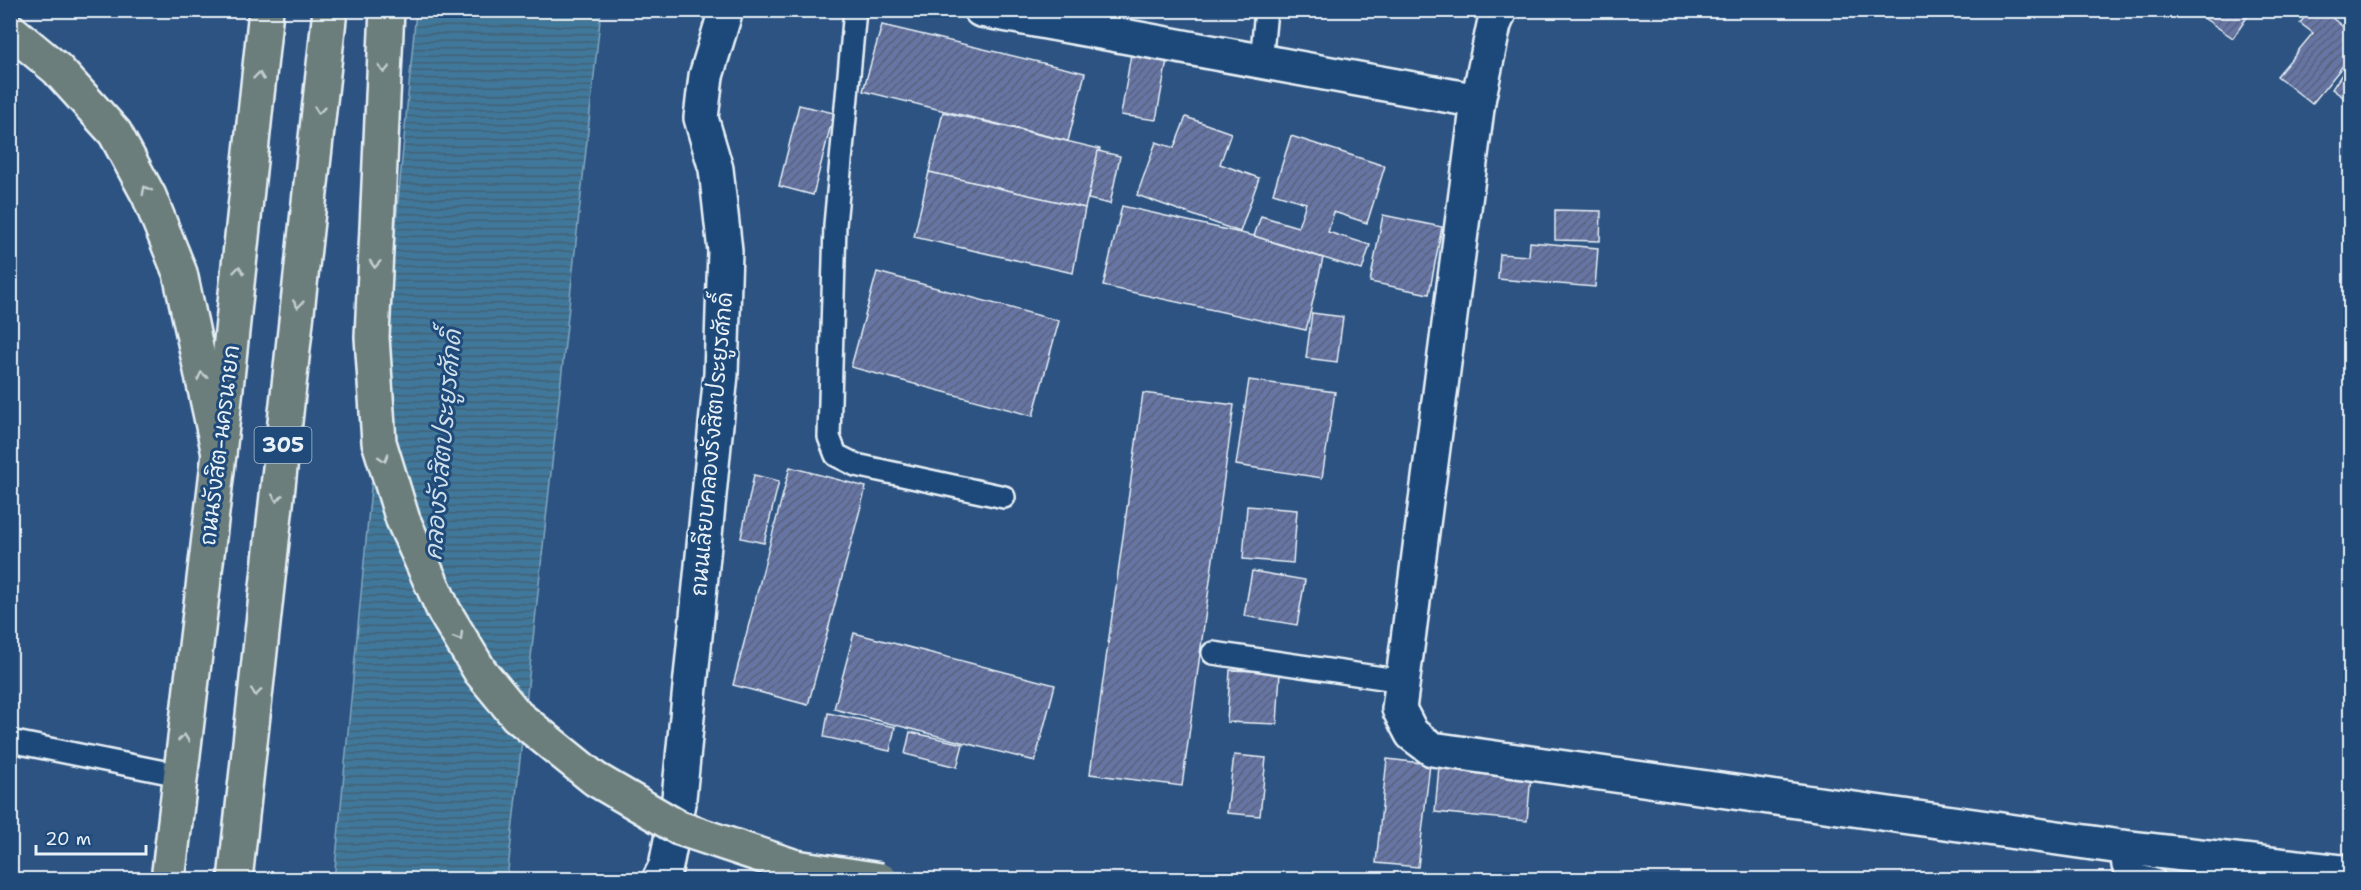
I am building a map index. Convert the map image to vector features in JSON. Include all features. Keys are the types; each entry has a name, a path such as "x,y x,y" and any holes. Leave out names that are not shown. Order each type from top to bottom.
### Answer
{"main road":[{"name":"ถนนรังสิต-นครนายก","path":"168,879 219,454 266,10"},
{"name":"305","path":"236,879 330,10"},
{"path":"387,10 372,338 379,442 403,520 444,611 480,671 517,716 595,779 679,828 796,867 881,879"},
{"path":"10,30 57,69 115,133 149,196 180,273 219,454"}],"street":[{"name":"ถนนเลียบคลองรังสิตประยูรศักดิ์","path":"659,879 666,866 679,798 721,374 725,250 716,169 701,118 706,76 726,10"},
{"path":"981,10 1478,101"},
{"path":"1500,10 1494,25 1478,101 1399,709 1412,734 1432,749 2121,847 2350,873"}],"lane":[{"path":"855,10 835,225 829,437 836,455 856,465 1004,497"},
{"path":"1261,63 1266,10"},
{"path":"1213,653 1403,681"},
{"path":"10,741 179,775"},
{"path":"2121,847 2123,866 2135,875 2155,879"}],"water":[{"name":"คลองรังสิตประยูรศักดิ์","path":"416,11 601,11 507,879 334,880"}],"building":[{"path":"2200,10 2252,10 2233,38 2198,14"},
{"path":"2310,10 2323,10 2350,33 2350,57 2312,104 2277,76 2313,33 2300,23"},
{"path":"2336,10 2350,10 2350,24"},
{"path":"882,25 1085,73 1068,141 863,91"},
{"path":"1131,54 1167,60 1156,120 1121,115"},
{"path":"2350,62 2350,102 2332,89"},
{"path":"799,105 834,113 813,195 779,186"},
{"path":"943,112 1100,149 1085,208 929,172"},
{"path":"1186,117 1231,133 1220,164 1259,178 1240,232 1137,195 1156,142 1174,148"},
{"path":"1291,136 1385,166 1367,223 1334,212 1328,232 1370,245 1362,270 1254,236 1261,216 1298,227 1306,203 1273,193"},
{"path":"1098,151 1120,156 1110,204 1088,199"},
{"path":"929,172 1085,208 1073,273 914,237"},
{"path":"1122,206 1254,236 1323,258 1306,330 1103,286"},
{"path":"1555,210 1601,211 1600,241 1555,240"},
{"path":"1383,215 1442,227 1429,294 1370,282"},
{"path":"1530,242 1598,248 1595,287 1498,279 1500,254 1529,256"},
{"path":"877,272 1059,321 1033,416 851,367"},
{"path":"1312,313 1343,317 1337,362 1306,358"},
{"path":"1249,380 1335,392 1322,478 1236,465"},
{"path":"1143,393 1234,405 1182,786 1090,774"},
{"path":"790,467 866,487 808,705 733,685"},
{"path":"754,475 779,481 764,543 741,538"},
{"path":"1247,506 1297,510 1293,563 1243,559"},
{"path":"1252,571 1305,580 1297,625 1244,616"},
{"path":"854,633 1055,685 1035,761 834,709"},
{"path":"1230,670 1280,672 1277,724 1227,722"},
{"path":"828,713 895,727 890,751 824,737"},
{"path":"910,732 963,744 957,767 905,754"},
{"path":"1234,755 1266,758 1260,816 1227,813"},
{"path":"1387,759 1430,764 1418,867 1376,863"},
{"path":"1439,766 1531,775 1527,821 1435,812"}]}
